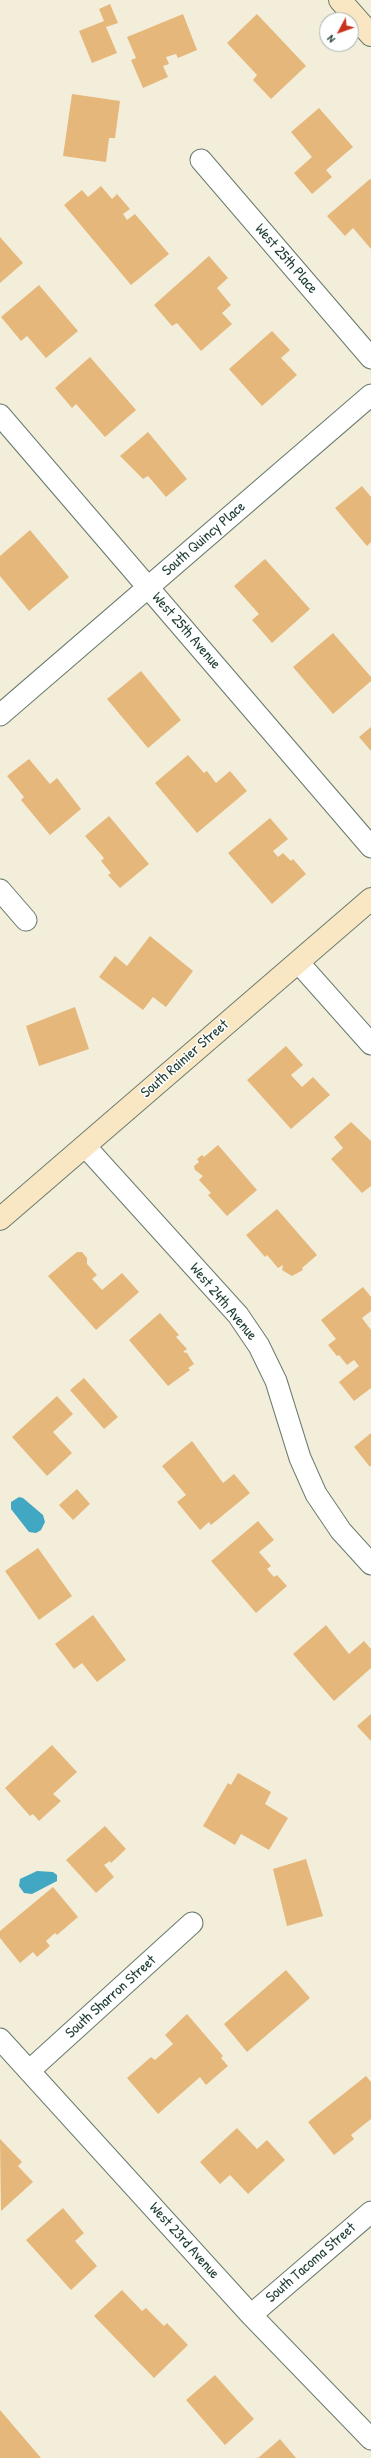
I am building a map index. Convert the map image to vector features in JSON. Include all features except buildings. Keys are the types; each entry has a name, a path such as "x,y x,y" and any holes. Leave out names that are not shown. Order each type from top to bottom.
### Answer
{"street":[{"path":"340,0 371,35"},
{"name":"West 25th Place","path":"201,160 371,358"},
{"name":"South Quincy Place","path":"0,715 371,395"},
{"name":"West 25th Avenue","path":"0,415 371,847"},
{"path":"0,890 26,920"},
{"name":"South Rainier Street","path":"0,1219 371,899"},
{"path":"298,962 371,1044"},
{"name":"West 24th Avenue","path":"85,1146 238,1315 259,1346 276,1381 300,1458 316,1494 341,1530 371,1564"},
{"name":"South Sharron Street","path":"30,2071 192,1923"},
{"name":"West 23rd Avenue","path":"0,2040 251,2314 371,2439"},
{"name":"South Tacoma Street","path":"251,2314 371,2212"}],"water":[{"path":"19,1497 23,1498 43,1515 45,1522 41,1530 36,1533 29,1532 11,1509 11,1502"},
{"path":"37,1871 53,1872 57,1875 57,1881 32,1894 24,1893 19,1886 20,1879"}]}
